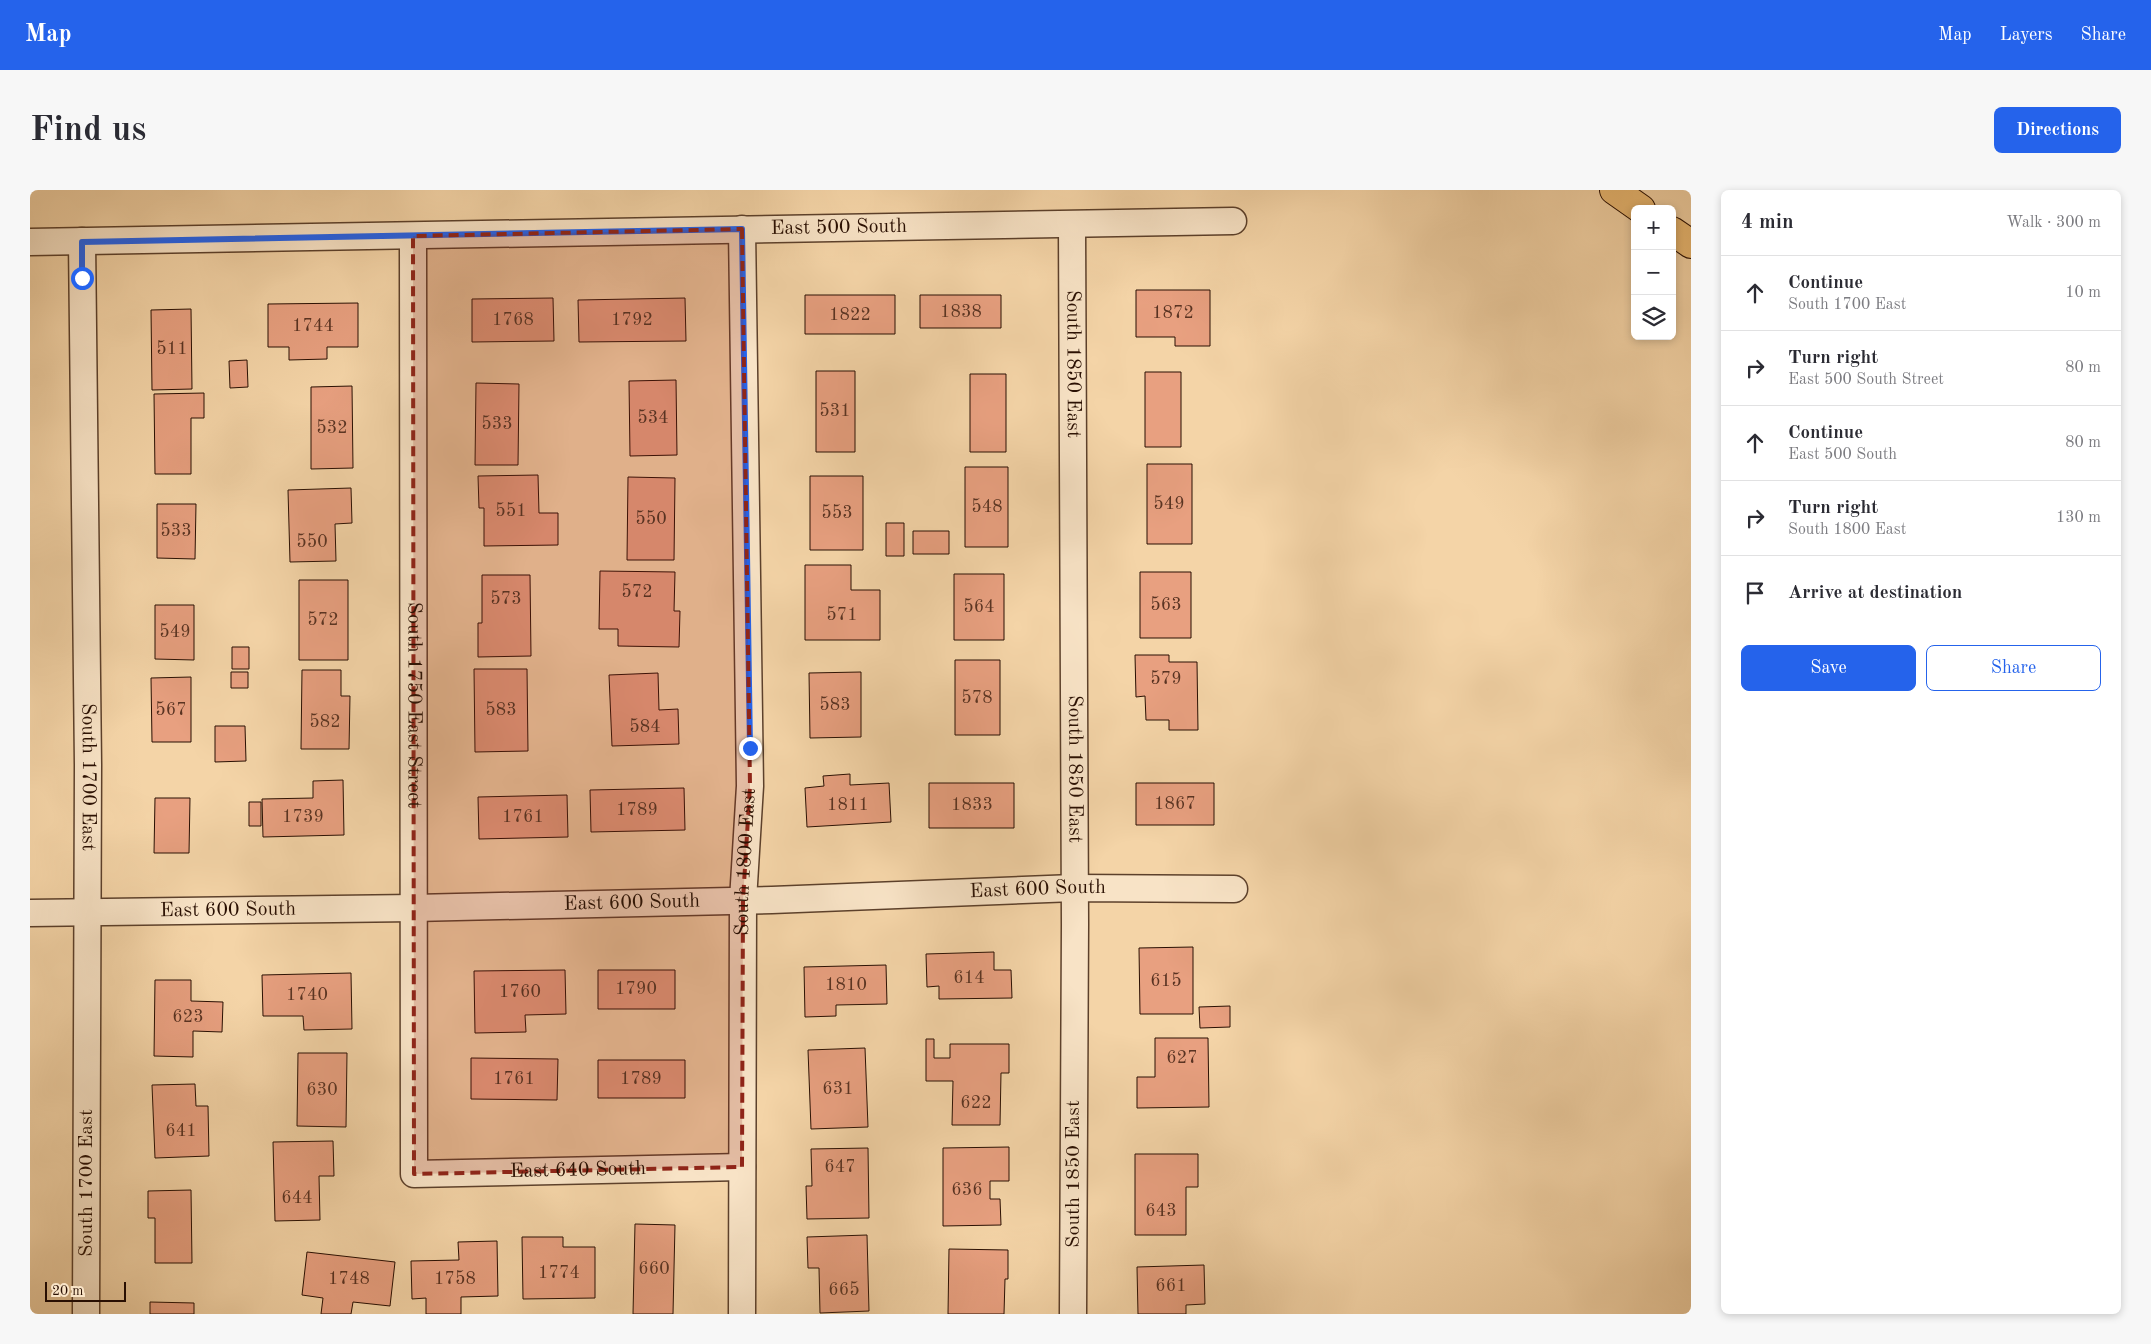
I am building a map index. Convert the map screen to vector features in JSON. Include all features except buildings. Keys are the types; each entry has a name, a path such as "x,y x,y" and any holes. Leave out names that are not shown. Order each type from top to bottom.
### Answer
{"highway":[{"path":"1614,190 1635,205"},
{"path":"1676,234 1691,244"}],"street":[{"name":"East 500 South","path":"30,242 1072,225 1233,220"},
{"name":"South 1850 East","path":"1072,225 1073,1314"},
{"name":"South 1800 East","path":"742,229 750,786 743,900 742,1314"},
{"name":"South 1750 East Street","path":"413,236 414,1174"},
{"name":"South 1700 East","path":"82,242 88,765 86,1314"},
{"name":"East 600 South","path":"30,912 414,908 772,900 1074,888 1234,889"},
{"name":"East 640 South","path":"414,1174 742,1167"}],"highlighted area":[{"path":"742,229 750,786 743,900 742,1167 414,1174 413,236"}],"route":[{"path":"82,278 82,242 742,229 750,748"}]}
